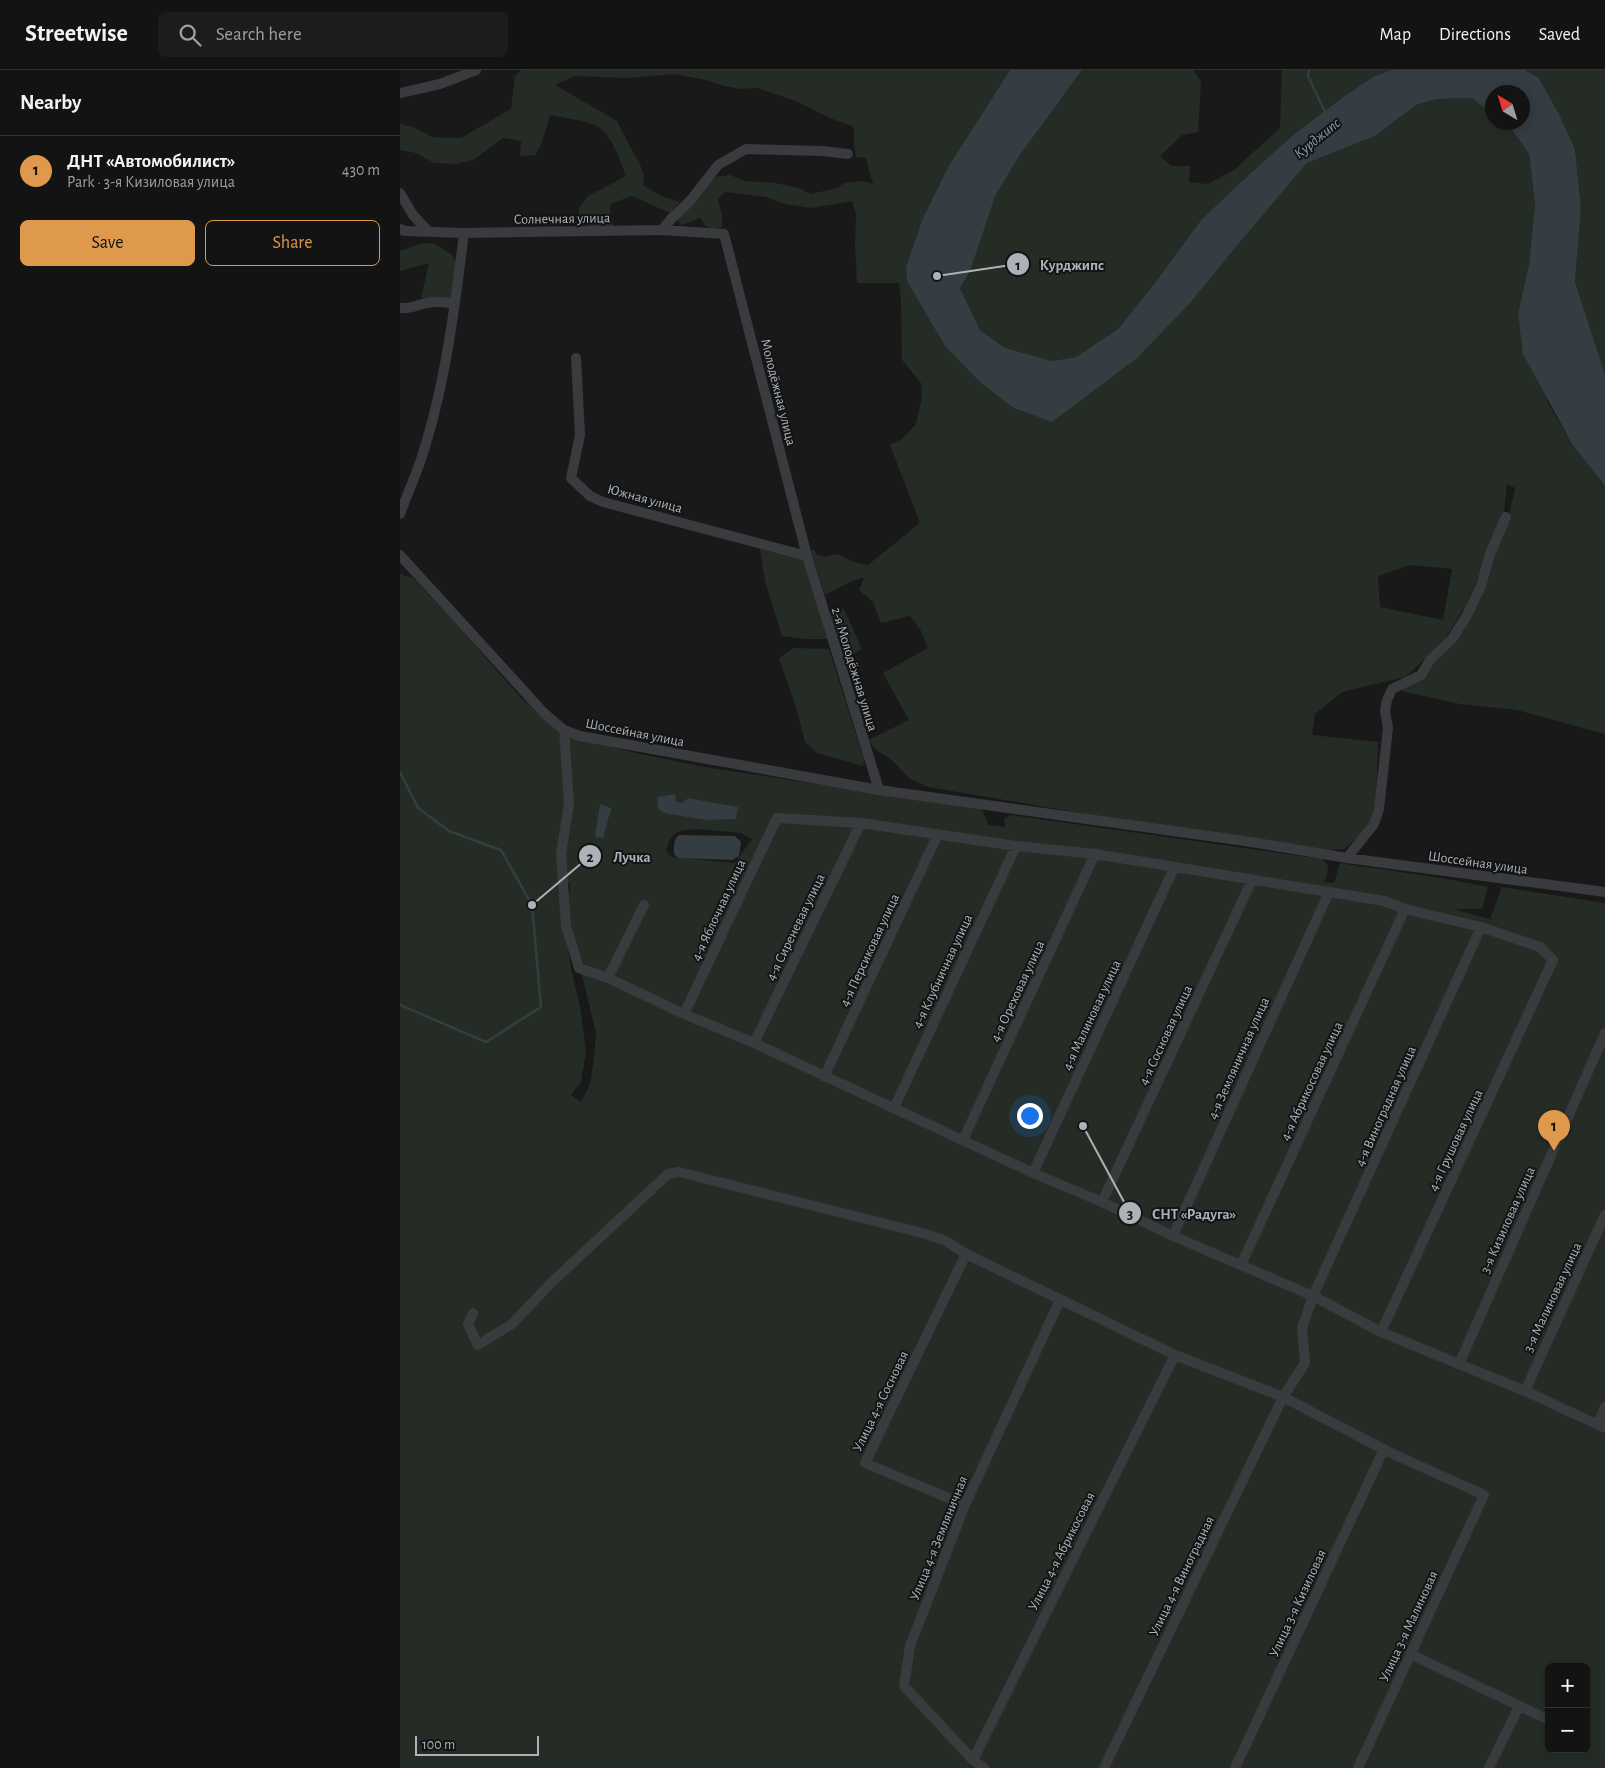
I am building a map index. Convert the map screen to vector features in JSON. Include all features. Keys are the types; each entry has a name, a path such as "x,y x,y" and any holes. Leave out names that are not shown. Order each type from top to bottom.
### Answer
{"street":[{"path":"400,93 440,84 476,70"},
{"path":"662,230 690,201 718,164 746,149 822,151 848,154"},
{"path":"400,193 413,215 427,230"},
{"name":"Солнечная улица","path":"400,229 464,233 662,230 724,234"},
{"path":"400,514 424,450 440,388 455,304 464,233"},
{"name":"Молодёжная улица","path":"724,234 806,556"},
{"path":"400,308 409,309 428,303 446,302 455,304"},
{"name":"Южная улица","path":"576,358 580,435 571,478 590,496 603,502 806,556"},
{"path":"1347,858 1374,824 1379,809 1388,728 1385,712 1387,700 1392,689 1421,676 1430,660 1452,639 1467,615 1481,586 1490,554 1506,517"},
{"name":"Шоссейная улица","path":"400,555 544,713 564,730 580,736 879,790 1245,841 1347,858 1605,892"},
{"name":"2-я Молодёжная улица","path":"806,556 879,790"},
{"path":"564,730 569,804 561,854 566,926 579,968 608,978 684,1014 754,1043 1033,1173 1313,1296 1381,1332 1525,1391 1601,1426 1605,1407"},
{"name":"4-я Яблочная улица","path":"684,1014 777,818 861,823"},
{"path":"861,823 1016,846 1095,854 1384,901 1405,909 1481,928"},
{"name":"4-я Сиреневая улица","path":"754,1043 861,823"},
{"name":"4-я Персиковая улица","path":"824,1077 938,834"},
{"name":"4-я Клубничная улица","path":"894,1108 1016,846"},
{"name":"4-я Ореховая улица","path":"963,1140 1095,854"},
{"name":"4-я Малиновая улица","path":"1033,1173 1174,868"},
{"name":"4-я Сосновая улица","path":"1102,1202 1252,880"},
{"name":"4-я Земляничная улица","path":"1173,1236 1329,892"},
{"path":"608,978 644,905"},
{"name":"4-я Абрикосовая улица","path":"1241,1265 1405,909"},
{"name":"4-я Грушовая улица","path":"1381,1332 1553,960 1540,947 1481,928"},
{"name":"4-я Виноградная улица","path":"1283,1396 1305,1363 1302,1328 1313,1296 1481,928"},
{"name":"3-я Кизиловая улица","path":"1458,1364 1605,1033"},
{"path":"473,1313 468,1324 478,1345 512,1324 552,1282 668,1174 679,1172 926,1234 946,1241 966,1254 1175,1355 1283,1396 1384,1449"},
{"name":"3-я Малиновая улица","path":"1525,1391 1605,1215"},
{"name":"Улица 4-я Сосновая","path":"965,1505 865,1463 966,1254"},
{"name":"Улица 4-я Земляничная","path":"984,1768 973,1760 904,1686 910,1646 965,1505 1060,1300"},
{"name":"Улица 4-я Абрикосовая","path":"973,1760 1175,1355"},
{"name":"Улица 4-я Виноградная","path":"1104,1768 1283,1396"},
{"name":"Улица 3-я Малиновая","path":"1358,1768 1484,1495 1384,1449"},
{"name":"Улица 3-я Кизиловая","path":"1235,1768 1384,1449"},
{"path":"1410,1654 1545,1718"},
{"path":"1489,1768 1519,1706"}],"shaded area":[{"path":"521,70 1010,70 948,167 922,220 906,267 945,346 1012,407 1191,302 1307,163 1375,136 1416,105 1437,99 1472,98 1485,108 1485,130 1512,130 1529,154 1535,204 1529,265 1518,313 1547,401 1572,444 1605,486 1605,734 1517,710 1460,704 1401,691 1405,685 1453,644 1507,525 1515,488 1507,484 1504,512 1481,572 1465,607 1443,642 1405,677 1342,692 1315,714 1312,735 1378,742 1376,801 1370,823 1344,849 1329,850 1110,818 928,787 910,779 893,761 875,749 869,740 909,720 883,673 928,648 920,629 910,616 881,623 873,602 859,590 864,578 850,582 825,595 811,551 814,549 816,554 824,557 838,554 853,562 868,565 920,523 890,445 902,439 916,424 922,398 921,383 902,360 899,283 857,283 856,214 852,201 811,208 785,204 766,197 725,192 718,199 722,216 722,227 712,230 700,218 682,225 676,219 713,177 730,175 745,181 775,183 799,188 811,194 837,188 844,183 861,181 873,184 866,158 856,157 854,127 830,118 798,102 758,88 741,89 674,74 627,78 574,76 555,85 617,121 639,162 644,175 643,185 661,196 680,202 670,213 632,196 610,204 610,214 614,226 591,227 578,221 579,208 588,196 626,176 609,138 605,132 596,126 550,115 541,145 535,155 520,156 521,141 503,138 473,160 455,164 434,163 416,153 400,150 400,124 413,127 433,137 461,138 511,109 515,76","holes":["1410,565 1452,569 1443,620 1380,607 1378,576"]},
{"path":"1082,70 1193,70 1201,81 1198,132 1182,135 1160,156 1171,166 1190,166 1189,182 1208,184 1234,170 1280,128 1282,70 1391,70 1373,77 1343,97 1293,135 1241,182 1201,220 1118,329 1076,357 1052,361 1005,348 980,330 960,288 971,265 995,195 1024,147"},
{"path":"1525,70 1605,70 1605,374 1575,282 1581,208 1575,149 1559,114 1539,78"},
{"path":"433,243 451,254 457,264 450,298 421,298 429,263 400,271 400,251 419,244"},
{"path":"760,549 804,559 827,639 782,636 765,581"},
{"path":"400,574 413,578 520,697 558,731 562,746 566,783 558,892 571,968 581,1012 586,1052 581,1082 571,1095 581,1102 590,1084 596,1033 568,917 570,883 566,884 564,847 569,734 631,752 704,767 982,809 988,825 1005,827 1004,819 1011,815 1322,859 1328,865 1327,876 1324,882 1334,883 1340,863 1470,883 1488,887 1482,909 1453,909 1493,920 1490,919 1502,887 1605,903 1605,1768 400,1768","holes":["675,795 676,801 682,803 688,798 737,807 682,815 664,813","698,829 741,833 752,839 735,863 671,857 666,850 671,838 677,832"]},
{"path":"844,609 862,649 842,660 828,613"},
{"path":"793,648 829,649 864,760 863,766 817,753 805,742 796,707 779,658"}],"water":[{"name":"Курджипс","path":"1010,70 1082,70 1019,156 995,196 970,271 960,288 980,330 1005,348 1052,361 1076,357 1118,329 1201,220 1241,182 1293,135 1373,77 1391,70 1525,70 1539,78 1559,114 1575,149 1581,208 1575,282 1605,374 1605,486 1572,444 1523,354 1518,313 1529,265 1535,204 1529,154 1512,130 1530,130 1530,85 1485,85 1485,108 1472,98 1437,99 1416,105 1375,136 1307,163 1191,302 1137,358 1052,422 1012,407 979,381 945,346 907,281 906,267 922,220 948,167"},
{"path":"675,794 676,801 682,803 688,798 738,807 736,819 706,820 664,813 658,808 657,797"},
{"path":"600,804 611,808 603,838 595,837"},
{"path":"679,835 735,836 741,842 739,856 732,860 678,858 674,854 674,846"}],"waterway":[{"path":"1309,70 1308,76 1325,112"},
{"path":"400,772 418,808 449,831 501,850 532,905 541,1007 486,1042 400,1005"}],"place":[{"name":"Курджипс","path":"937,276"},
{"name":"Лучка","path":"532,905"},
{"name":"СНТ «Радуга»","path":"1083,1126"},
{"name":"ДНТ «Автомобилист»","path":"1554,1151"}]}
